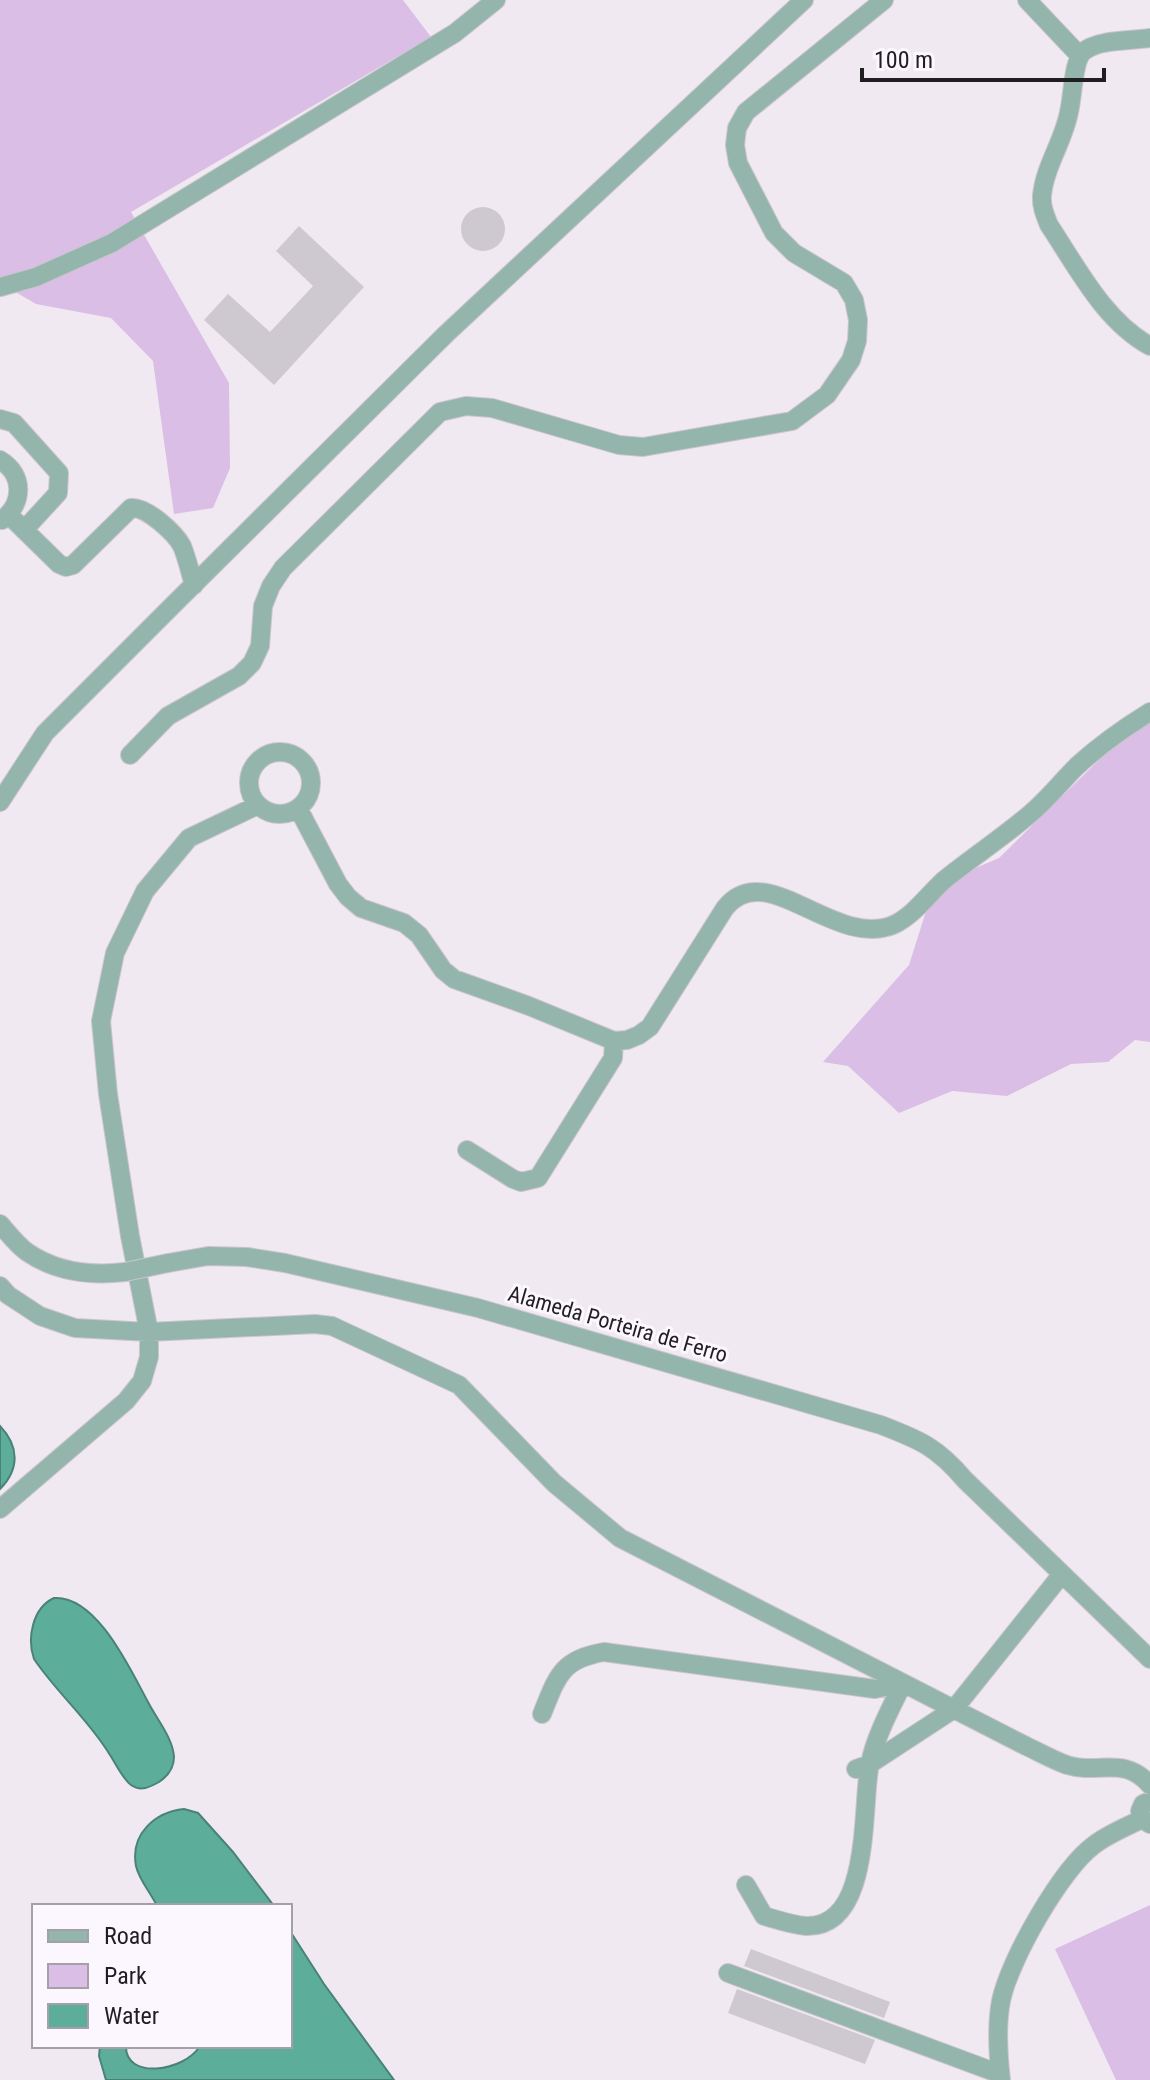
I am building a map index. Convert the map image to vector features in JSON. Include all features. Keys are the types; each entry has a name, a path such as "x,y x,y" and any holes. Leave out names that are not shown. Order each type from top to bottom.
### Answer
{"street":[{"path":"0,287 36,277 112,243 455,33 496,0"},
{"path":"0,802 45,733 446,334 804,0"},
{"path":"130,755 168,716 239,676 252,663 260,646 263,606 283,568 440,412 466,406 492,408 619,445 643,447 792,421 827,395 851,360 857,341 858,320 854,300 844,283 794,253 774,233 738,163 735,145 737,128 746,112 884,0"},
{"path":"1027,0 1080,56"},
{"path":"1150,38 1093,46 1080,56 1076,63 1068,117 1042,196 1043,211 1049,225 1106,310 1130,334 1150,346"},
{"path":"0,419 14,423 59,473 58,493 24,530"},
{"path":"0,460 12,470 19,488 15,507 4,518 24,530 59,564 66,567 73,565 131,508 140,507 181,545 194,585"},
{"path":"298,808 348,897 361,908 404,923 412,929 443,970 454,979 614,1041 627,1040 650,1027 725,908 742,892 764,891 858,929 883,929 898,922 945,880 1032,812 1112,736 1150,712"},
{"path":"279,752 295,756 307,769 309,794 298,808 282,814 258,805 249,789 251,772 262,757 279,752"},
{"path":"0,1509 126,1401 142,1381 149,1357 149,1332 108,1094 101,1021 115,953 145,891 189,838 258,805"},
{"path":"467,1150 513,1179 521,1182 538,1178 613,1058 614,1041"},
{"name":"Alameda Porteira de Ferro","path":"0,1224 26,1252 68,1271 96,1276 208,1256 247,1257 285,1263 478,1308 881,1425 923,1441 946,1457 1150,1659"},
{"path":"0,1286 40,1316 75,1328 149,1332 315,1324 332,1326 459,1385 554,1483 620,1538 1069,1766 1126,1768 1142,1775 1150,1785"},
{"path":"863,1766 954,1709 1062,1574"},
{"path":"542,1714 559,1673 587,1655 604,1652 875,1689 903,1683"},
{"path":"746,1885 764,1916 787,1923 809,1926 826,1921 845,1904 860,1869 863,1766 903,1683"},
{"path":"728,1973 1000,2077 997,2044 1001,2000 1019,1953 1081,1855 1096,1842 1146,1822 1141,1808 1150,1801"}],"green space":[{"path":"0,0 403,0 431,37 131,212 229,383 230,468 213,508 174,514 153,361 111,318 36,304 0,283"},
{"path":"1150,710 1150,1042 1135,1040 1108,1062 1071,1064 1007,1096 952,1091 899,1113 848,1066 823,1062 909,965 934,886 999,858"},
{"path":"1150,1905 1150,2080 1116,2080 1055,1949"}],"water":[{"path":"0,1426 11,1441 15,1458 11,1474 0,1489"},
{"path":"54,1598 70,1600 98,1621 132,1672 173,1750 172,1768 159,1782 142,1788 128,1782 102,1742 34,1659 31,1642 33,1625 41,1609"},
{"path":"184,1809 198,1813 272,1904 156,1904 142,1881 135,1854 147,1827 173,1811"},
{"path":"292,1934 394,2080 106,2080 99,2056 100,2048 126,2048 128,2057 135,2064 157,2068 182,2062 198,2048 292,2048"}],"building":[{"path":"483,207 499,213 505,229 499,245 483,251 467,245 461,229 467,213"},
{"path":"299,226 364,287 274,385 204,320 228,294 270,332 313,286 276,251"},
{"path":"751,1949 890,2002 884,2018 744,1966"},
{"path":"737,1989 875,2040 865,2064 728,2013"}]}
